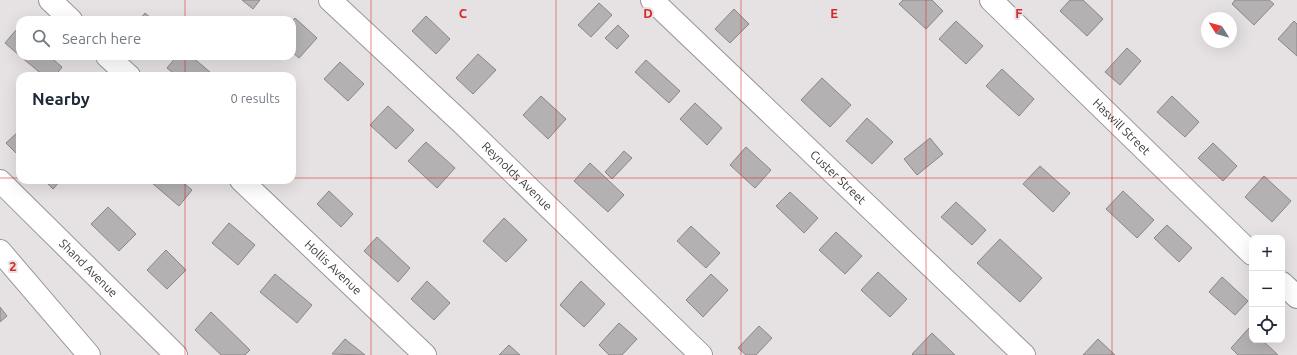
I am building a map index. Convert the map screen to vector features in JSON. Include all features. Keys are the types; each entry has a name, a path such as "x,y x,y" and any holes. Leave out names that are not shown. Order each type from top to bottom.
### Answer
{"street":[{"path":"50,0 66,16"},
{"name":"Reynolds Avenue","path":"330,0 463,124 701,355"},
{"name":"Custer Street","path":"652,0 1024,355"},
{"name":"Haswill Street","path":"991,0 1249,251"},
{"path":"111,60 125,72"},
{"name":"Shand Avenue","path":"0,181 176,355"},
{"name":"Hollis Avenue","path":"245,184 425,355"},
{"path":"0,250 89,355"},
{"path":"1285,286 1297,297"}],"building":[{"path":"242,0 260,0 253,9"},
{"path":"903,0 932,0 943,11 926,29 899,4"},
{"path":"1070,0 1083,0 1103,19 1087,36 1060,11"},
{"path":"1235,0 1269,0 1274,4 1254,25 1232,4"},
{"path":"599,3 612,15 591,37 578,25"},
{"path":"734,9 749,24 730,43 715,29"},
{"path":"426,16 450,39 436,54 412,31"},
{"path":"296,19 317,38 299,58 296,55"},
{"path":"956,21 983,46 966,64 939,39"},
{"path":"1294,21 1297,24 1297,56 1278,39"},
{"path":"618,25 629,36 617,49 605,38"},
{"path":"16,30 16,53 5,43"},
{"path":"1127,48 1141,61 1120,85 1105,72"},
{"path":"478,54 496,70 473,94 456,78"},
{"path":"25,60 54,60 62,67 58,72 39,72"},
{"path":"174,60 196,60 210,72 172,72 167,68"},
{"path":"646,60 680,91 669,103 635,72"},
{"path":"340,62 364,84 348,101 324,79"},
{"path":"1002,69 1034,99 1019,116 986,86"},
{"path":"822,78 851,105 830,127 801,100"},
{"path":"541,96 566,119 548,139 523,115"},
{"path":"1172,96 1199,122 1185,137 1157,112"},
{"path":"695,103 722,128 707,145 680,119"},
{"path":"388,106 414,130 396,149 370,125"},
{"path":"867,118 893,142 872,164 846,141"},
{"path":"16,134 16,153 6,143"},
{"path":"930,138 943,154 917,175 904,159"},
{"path":"426,142 455,168 437,188 408,161"},
{"path":"1213,143 1237,166 1223,181 1198,158"},
{"path":"746,147 771,170 755,188 730,165"},
{"path":"624,151 632,158 612,179 605,172"},
{"path":"590,163 624,195 608,212 574,181"},
{"path":"1040,166 1070,193 1053,212 1023,184"},
{"path":"1264,176 1291,201 1272,222 1245,197"},
{"path":"48,184 57,184 53,189"},
{"path":"153,184 185,184 192,190 179,206"},
{"path":"329,191 353,214 341,227 317,204"},
{"path":"1123,191 1154,220 1137,238 1106,209"},
{"path":"790,192 818,218 804,233 776,206"},
{"path":"956,202 986,230 972,245 941,217"},
{"path":"108,207 136,234 119,251 91,224"},
{"path":"504,218 527,240 506,262 483,241"},
{"path":"229,223 255,245 238,265 212,243"},
{"path":"1167,225 1192,248 1179,262 1154,238"},
{"path":"691,226 720,253 706,268 677,241"},
{"path":"836,232 862,256 845,274 819,250"},
{"path":"377,237 410,268 398,282 364,251"},
{"path":"1000,239 1042,278 1020,302 977,263"},
{"path":"166,250 186,270 167,289 147,270"},
{"path":"878,272 907,299 890,317 861,290"},
{"path":"275,274 312,305 297,323 260,292"},
{"path":"711,274 728,290 703,317 686,300"},
{"path":"1222,277 1248,301 1235,315 1209,292"},
{"path":"427,281 450,303 434,320 411,299"},
{"path":"581,281 605,304 584,327 560,305"},
{"path":"0,307 7,316 0,322"},
{"path":"211,312 250,350 245,355 221,355 195,330"},
{"path":"619,323 637,339 622,355 609,355 599,345"},
{"path":"759,326 772,338 756,355 746,355 738,348"},
{"path":"1249,328 1249,343 1265,343 1278,355 1238,355 1231,348"},
{"path":"932,333 955,355 913,355 912,354"},
{"path":"345,339 365,355 332,354"},
{"path":"1098,339 1115,355 1083,355"},
{"path":"509,345 520,355 499,355"}]}
